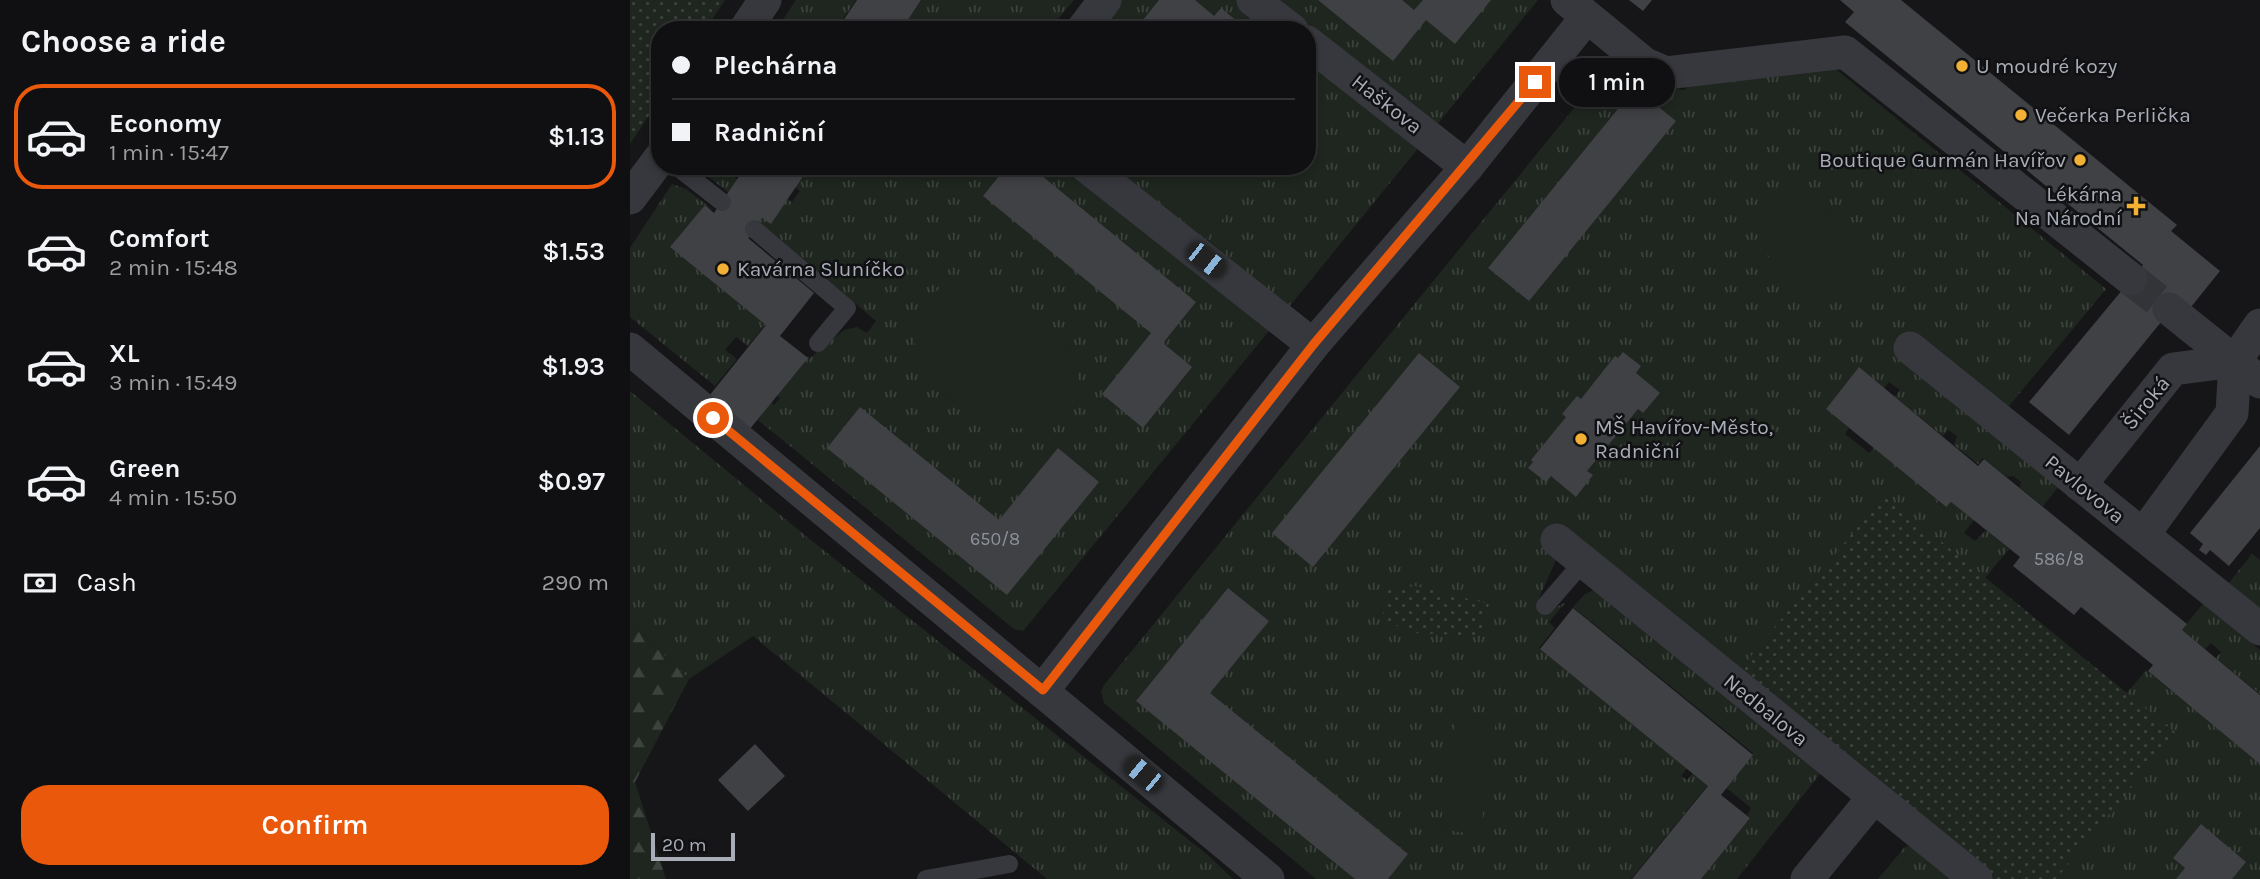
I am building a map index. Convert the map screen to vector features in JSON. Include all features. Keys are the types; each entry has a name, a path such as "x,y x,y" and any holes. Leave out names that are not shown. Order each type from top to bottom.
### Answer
{"street":[{"path":"751,21 765,0"},
{"path":"1089,21 1105,0"},
{"path":"1254,0 1281,21"},
{"path":"1043,690 1313,345 1466,167 1577,9 1645,64 1666,73 1845,52 2132,279"},
{"name":"Haškova","path":"1316,49 1466,167"},
{"path":"630,198 651,170"},
{"path":"1097,175 1313,345"},
{"path":"2169,309 2260,382"},
{"path":"2143,536 2232,412 2235,361 2260,325"},
{"name":"Pavlovova","path":"1910,348 2260,629"},
{"path":"630,349 1268,879"},
{"name":"Široká","path":"2080,485 2173,369 2235,361"},
{"name":"Nedbalova","path":"1557,540 1976,879"},
{"path":"1807,879 1874,797"}],"lane":[{"path":"688,175 722,202"},
{"path":"754,229 847,308 818,343"},
{"path":"1545,606 1584,561"},
{"path":"926,879 1009,864"}],"green space":[{"path":"630,0 725,0 711,21 651,21 651,112 630,144"},
{"path":"796,0 856,0 842,21 782,21"},
{"path":"921,0 1074,0 1056,21 906,21"},
{"path":"1115,0 1241,0 1267,21 1098,21"},
{"path":"1270,0 1538,0 1432,131 1316,37 1316,21 1296,21"},
{"path":"1316,60 1420,146 1284,313 1114,175 1316,175"},
{"path":"1832,66 2106,289 2004,412 2059,486 2043,506 2020,488 2021,482 2013,476 2007,477 1983,458 1978,464 1954,445 1957,436 1948,430 1943,436 1895,397 1900,390 1889,382 1884,388 1859,368 1826,409 1849,428 1845,434 1869,453 1874,448 1945,507 1951,502 1974,520 1964,533 1975,541 1986,530 2009,549 1985,578 2126,694 2146,670 2260,763 2260,879 1988,879 1556,560 1537,603 1548,612 1566,602 1549,622 1555,628 1539,648 1687,768 1681,776 1687,780 1693,773 1708,785 1631,879 1316,879 1104,703 1101,692 1104,685 1606,69 1612,67 1647,87 1686,90 1688,79"},
{"path":"706,175 731,175 737,179 728,192"},
{"path":"803,175 1088,175 1273,326 1023,631 1014,629 758,420 771,402 774,405 780,398 777,395 808,356 810,358 844,330 857,327 867,333 876,321 770,231 748,238 762,218 771,223 787,199 792,202 800,191 795,187"},
{"path":"1179,175 1259,175 1206,239 1158,200"},
{"path":"672,184 686,189 715,211 705,205 671,246 766,324 748,346 736,337 725,350 737,359 715,386 630,317 630,248"},
{"path":"1799,190 1848,226 1864,245 1873,273 1858,295 1837,301 1813,294 1789,279 1770,258 1758,236 1756,214 1769,198"},
{"path":"979,279 1012,295 1043,316 1066,344 1074,360 1078,378 1076,403 1073,410 1053,428 1016,428 994,424 967,410 944,391 926,369 916,346 914,323 922,302 944,287"},
{"path":"630,391 807,537 1209,856 1233,879 1047,879 753,636 689,679 630,622"},
{"path":"1884,495 2176,733 2056,879 1990,879 1737,673"},
{"path":"2252,554 2260,560 2260,611 2223,590"},
{"path":"1415,586 1489,604 1479,636 1415,633 1382,620 1388,589"},
{"path":"1596,589 1820,774 1737,879 1700,879 1750,817 1747,815 1751,808 1725,787 1753,753 1573,607 1585,594"},
{"path":"2203,604 2260,650 2260,694 2216,658 2221,652 2211,643 2205,649 2181,630"},
{"path":"630,622 689,679 635,782 666,879 630,879"},
{"path":"1456,715 1496,720 1480,835 1440,829"},
{"path":"1910,845 1953,879 1878,879 1904,848"}],"building":[{"path":"857,0 921,0 907,21 843,21"},
{"path":"1159,0 1195,0 1214,16 1221,8 1237,21 1142,21"},
{"path":"1318,0 1402,0 1414,10 1423,0 1491,0 1455,44 1426,20 1393,61"},
{"path":"1629,0 1652,0 1643,11"},
{"path":"1840,0 1901,0 2177,225 2171,231 2220,271 2191,307 2166,316 2069,435 2029,402 2143,265 1845,22 1854,12"},
{"path":"1635,88 1676,121 1529,301 1488,268"},
{"path":"740,175 804,175 771,224 762,218 748,238 814,293 780,336 808,358 749,430 709,396 766,325 670,247 705,205 714,213"},
{"path":"1000,175 1041,175 1196,302 1163,343 1192,367 1143,428 1102,394 1151,333 983,196"},
{"name":"MŠ Havířov-Město, Radniční","path":"1623,352 1641,366 1636,373 1660,393 1643,413 1638,409 1587,471 1593,475 1576,497 1551,476 1546,482 1528,468 1533,462 1531,460 1566,417 1562,414 1577,396 1581,399 1615,356 1618,358"},
{"path":"1419,353 1460,387 1313,567 1272,533"},
{"path":"1859,367 1978,466 1984,459 2187,624 2182,630 2260,695 2260,764 2148,671 2153,665 2081,607 2074,615 2013,566 2020,557 1951,502 1946,507 1826,409"},
{"path":"860,407 999,520 1058,448 1099,482 1007,595 827,448"},
{"path":"2260,446 2260,528 2229,566 2210,550 2206,555 2199,550 2203,544 2190,533"},
{"path":"1228,588 1269,621 1210,693 1408,854 1388,879 1355,879 1136,701"},
{"path":"1573,608 1753,755 1721,795 1750,818 1701,879 1632,879 1708,786 1540,649"},
{"path":"755,744 785,776 748,811 718,780"},
{"path":"2201,824 2246,862 2232,879 2176,879 2185,868 2173,858"}],"tunnel":[{"path":"2131,279 2169,309"}],"place":[{"name":"U moudré kozy","path":"1962,66"},
{"name":"Večerka Perlička","path":"2021,115"},
{"name":"Boutique Gurmán Havířov","path":"2080,160"},
{"name":"Lékárna Na Národní","path":"2136,206"},
{"name":"Kavárna Sluníčko","path":"723,269"},
{"name":"MŠ Havířov-Město, Radniční","path":"1581,439"}],"route":[{"path":"713,418 1043,690 1313,345 1466,167 1535,82"}]}
